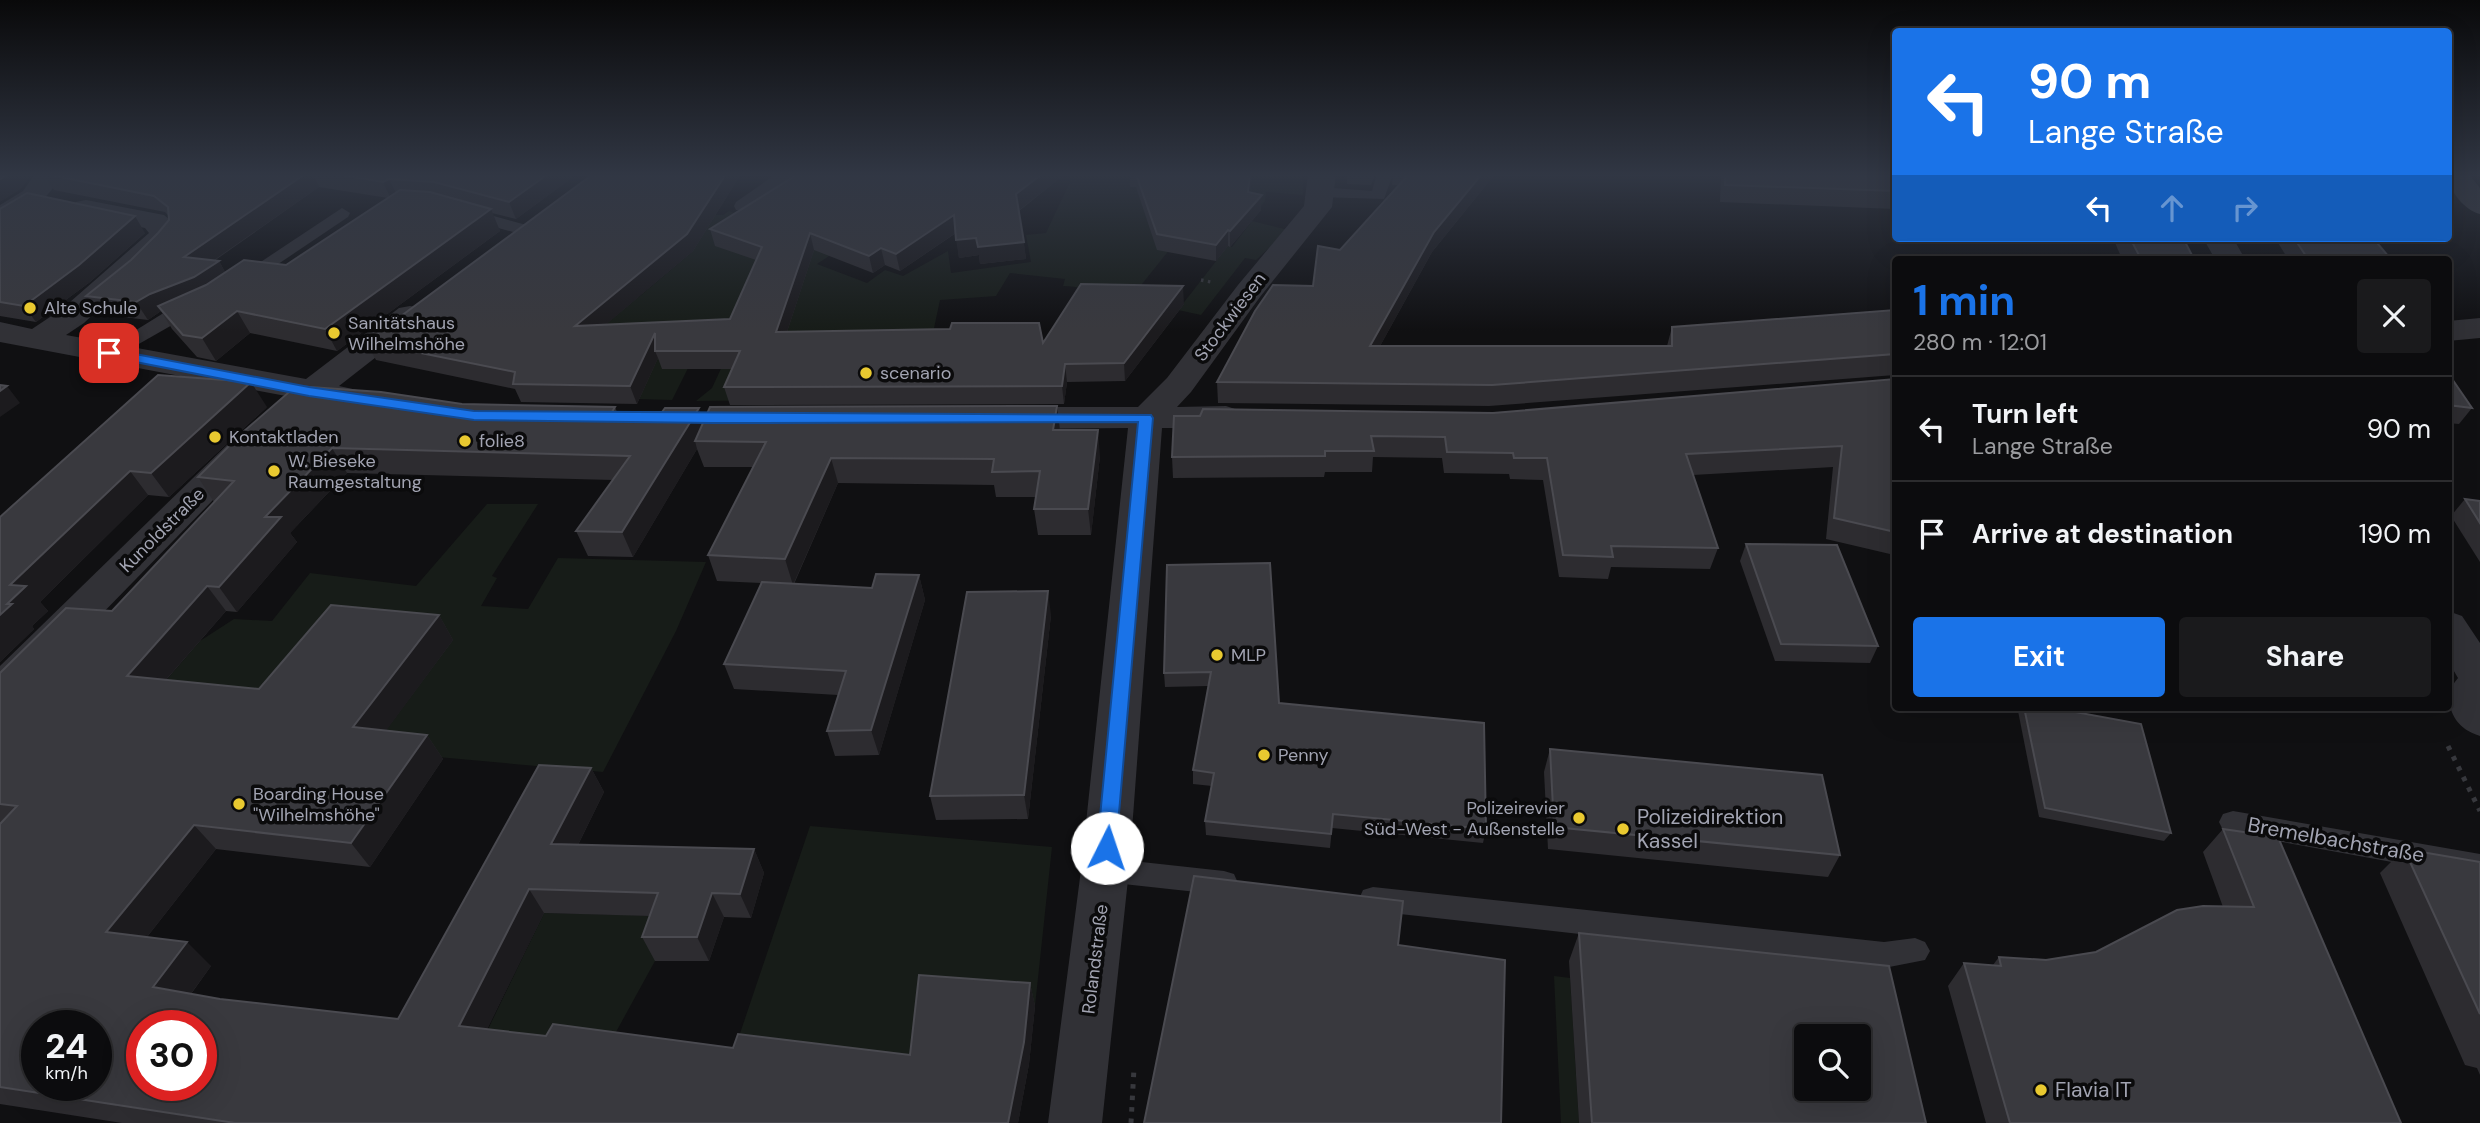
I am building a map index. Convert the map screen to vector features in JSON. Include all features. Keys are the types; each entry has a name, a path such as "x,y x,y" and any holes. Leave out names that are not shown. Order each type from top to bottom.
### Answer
{"street":[{"path":"38,339 73,316 146,252 163,235 163,226"},
{"path":"492,254 529,226"},
{"name":"Stockwiesen","path":"1146,418 1179,385 1249,291 1302,226"},
{"name":"Kunoldstraße","path":"0,692 268,427 309,391 438,295"},
{"path":"2452,331 2480,328"},
{"path":"0,332 309,391 378,401"},
{"path":"978,418 1253,417"},
{"name":"Rolandstraße","path":"1075,1123 1105,870 1146,418"},
{"path":"2452,632 2480,678"},
{"path":"2480,685 2469,692 2471,709 2480,719"}],"lane":[{"path":"234,286 323,226"},
{"path":"511,226 524,230"},
{"path":"109,353 169,318 212,300"},
{"name":"Bremelbachstraße","path":"2233,822 2480,866"},
{"path":"1105,870 1253,886"},
{"path":"1348,897 1887,967 1915,951"}],"path":[{"path":"2446,742 2480,811"}],"shaded area":[{"path":"612,226 874,226 817,264 867,283 885,270 903,276 948,251 951,273 1031,262 1026,235 1046,233 1049,226 1202,226 1172,235 1232,247 1248,226 1274,226 1288,230 1256,260 1245,258 1201,315 1178,310 1217,260 1170,249 1134,294 1114,284 1089,288 1063,286 1065,279 1010,273 996,296 940,300 930,347 787,400 696,401 712,388 730,349 698,348 672,400 637,399 666,341 558,345 640,296 693,251"},
{"path":"487,504 538,504 492,576 497,578 481,606 528,609 558,558 706,562 676,631 603,772 371,751 278,714 162,685 200,641 234,619 272,621 310,573 416,586"},
{"path":"810,826 1052,847 1035,1006 926,998 918,1072 728,1069"},
{"path":"544,913 671,916 655,961 605,1052 479,1048"},
{"path":"1554,976 1570,978 1579,1123 1561,1123"}],"building":[{"path":"0,226 123,226 79,265 24,306 0,302"},
{"path":"164,226 229,226 184,257 219,261 194,277 136,302 86,296 131,260"},
{"path":"345,226 467,226 325,329 237,311 202,338 183,335 158,306 206,285 244,260 286,265"},
{"path":"522,226 692,226 687,234 575,326 730,319 762,247 710,229 714,226 937,226 896,254 881,248 869,256 810,233 776,332 950,329 952,323 1039,323 1043,343 1081,284 1183,286 1124,363 1065,364 1062,386 724,387 740,351 655,351 655,333 630,386 513,384 515,372 366,342"},
{"path":"955,226 1021,226 1024,242 978,247 976,238 956,240"},
{"path":"1154,226 1234,226 1216,245 1157,234"},
{"path":"1361,226 1439,226 1370,346 1672,346 1672,327 1892,310 1892,354 1492,385 1217,382 1255,311 1273,285 1313,286 1318,246 1340,250"},
{"path":"2132,242 2185,242 2192,256 2139,256"},
{"path":"2297,242 2376,242 2388,256 2378,256 2306,256"},
{"path":"158,375 251,382 151,473 130,471 10,585 26,586 7,604 12,604 0,615 0,517"},
{"path":"1892,379 1892,531 1834,518 1842,446 1686,454 1718,548 1611,546 1613,557 1563,555 1547,458 1514,458 1513,453 1447,452 1445,437 1371,436 1374,451 1325,451 1325,456 1172,457 1174,416 1200,416 1203,409 1493,413"},
{"path":"2452,379 2472,408 2452,406"},
{"path":"296,386 381,392 462,404 615,407 612,412 662,412 665,408 699,408 622,532 576,531 630,456 332,448 265,517 281,517 219,587 207,586 127,676 259,689 331,605 439,615 353,727 427,735 351,843 194,825 106,932 187,942 153,987 220,999 398,1019 539,765 591,768 551,844 754,849 740,894 712,893 697,937 642,937 658,893 529,889 459,1026 546,1036 553,1024 733,1048 738,1034 910,1055 919,975 1030,983 1024,1042 1008,1123 235,1123 91,1101 112,1101 112,1010 21,1010 21,1090 0,1087 0,824 17,806 0,804 0,673 66,608 112,611 234,481 198,477 243,432"},
{"path":"1057,406 1053,430 1098,430 1088,509 1034,509 1040,471 992,472 994,459 831,458 785,559 708,555 766,442 695,441 710,407"},
{"path":"2465,499 2480,501 2480,523"},
{"path":"1746,544 1837,545 1878,646 1781,644"},
{"path":"1270,563 1279,703 1484,723 1486,829 1333,814 1331,834 1205,821 1214,773 1193,770 1211,672 1164,673 1167,565"},
{"path":"876,574 919,575 871,730 827,731 846,671 724,664 762,582 872,588"},
{"path":"1048,591 1024,795 930,796 967,592"},
{"path":"2025,711 2070,711 2141,724 2171,833 2045,808"},
{"path":"1550,749 1822,775 1840,855 1554,827"},
{"path":"2223,829 2278,837 2401,1123 2010,1123 1964,963 2001,966 1999,957 2046,960 2096,952 2177,910 2203,906 2254,907"},
{"path":"2404,849 2480,862 2480,1014"},
{"path":"1194,876 1403,901 1398,945 1505,960 1501,1123 1144,1123"},
{"path":"1579,933 1889,966 1926,1123 1592,1123"}],"place":[{"name":"Alte Schule","path":"30,308"},
{"name":"Sanitätshaus Wilhelmshöhe","path":"334,333"},
{"name":"scenario","path":"866,373"},
{"name":"Kontaktladen","path":"215,437"},
{"name":"folie8","path":"465,441"},
{"name":"W. Bieseke Raumgestaltung","path":"274,471"},
{"name":"MLP","path":"1217,655"},
{"name":"Penny","path":"1264,755"},
{"name":"Boarding House \"Wilhelmshöhe\"","path":"239,804"},
{"name":"Polizeirevier Süd-West - Außenstelle","path":"1579,818"},
{"name":"Polizeidirektion Kassel","path":"1623,829"},
{"name":"Flavia IT","path":"2041,1090"}],"route":[{"path":"109,353 309,391 474,415 712,419 1146,418 1107,848"}]}
